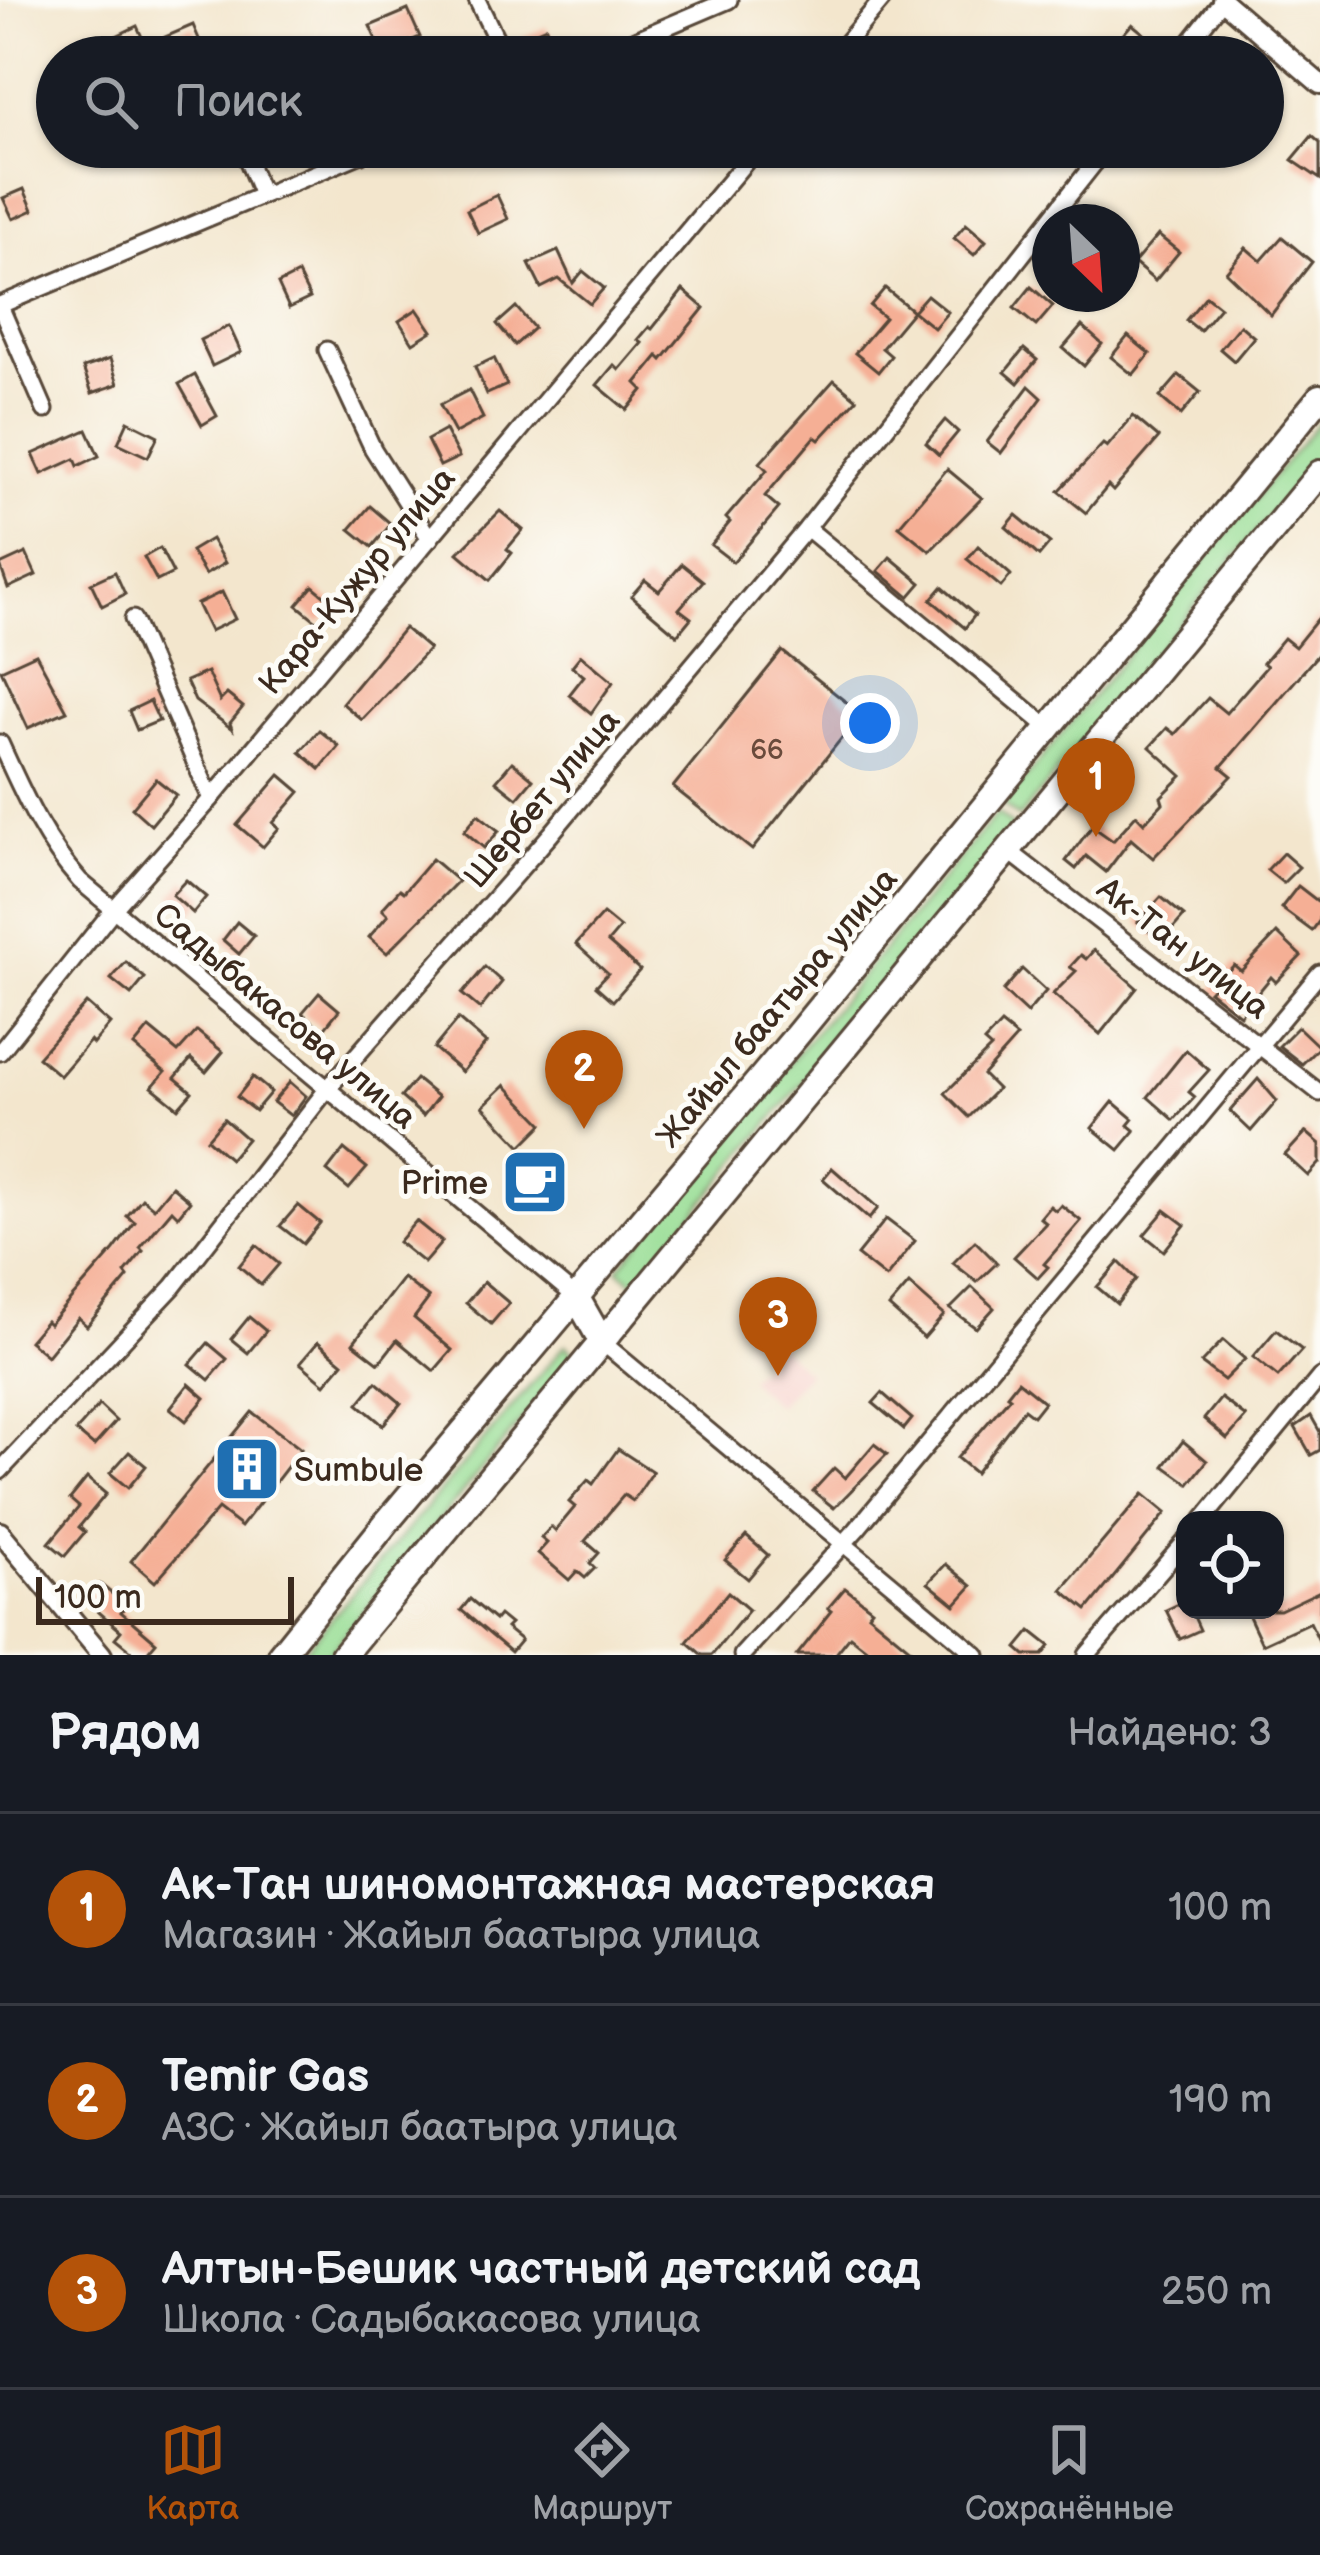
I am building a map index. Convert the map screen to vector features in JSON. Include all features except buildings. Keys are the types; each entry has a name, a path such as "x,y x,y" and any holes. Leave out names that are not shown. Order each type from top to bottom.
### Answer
{"main road":[{"name":"Жайыл баатыра улица","path":"280,1655 1320,397"},
{"path":"343,1655 1320,473"},
{"path":"577,1298 602,1342"}],"street":[{"path":"477,0 495,36"},
{"path":"644,36 729,0"},
{"path":"852,36 882,0"},
{"path":"1194,36 1222,0 1264,36"},
{"path":"1284,53 1320,84"},
{"path":"251,168 262,194"},
{"path":"45,410 0,305 326,168"},
{"name":"Кара-Кужур улица","path":"0,1052 112,910 212,800 740,168"},
{"name":"Шербет улица","path":"0,1471 173,1287 328,1088 551,834 807,528 1090,168"},
{"path":"327,350 373,449 430,539"},
{"path":"807,528 1049,728"},
{"path":"133,619 212,800"},
{"name":"Садыбакасова улица","path":"0,743 57,855 112,910 577,1298"},
{"name":"Ак-Тан улица","path":"1010,852 1320,1093"},
{"path":"742,1655 841,1544 1320,973"},
{"path":"602,1342 976,1655"},
{"path":"1210,1511 1320,1377"},
{"path":"0,1532 102,1655"},
{"path":"1087,1655 1176,1552"}],"shaded area":[{"path":"779,1346 808,1373 777,1406 748,1379"}],"green space":[{"path":"1320,420 1320,455 1019,818 1003,805"},
{"path":"997,813 1014,827 636,1284 618,1269"},
{"path":"566,1344 574,1354 571,1361 328,1655 300,1655"}],"place":[{"name":"Ак-Тан шиномонтажная мастерская","path":"1096,837"},
{"name":"Temir Gas","path":"584,1129"},
{"name":"Prime","path":"535,1182"},
{"name":"Алтын-Бешик частный детский сад","path":"778,1376"},
{"name":"Sumbule","path":"247,1469"}]}
